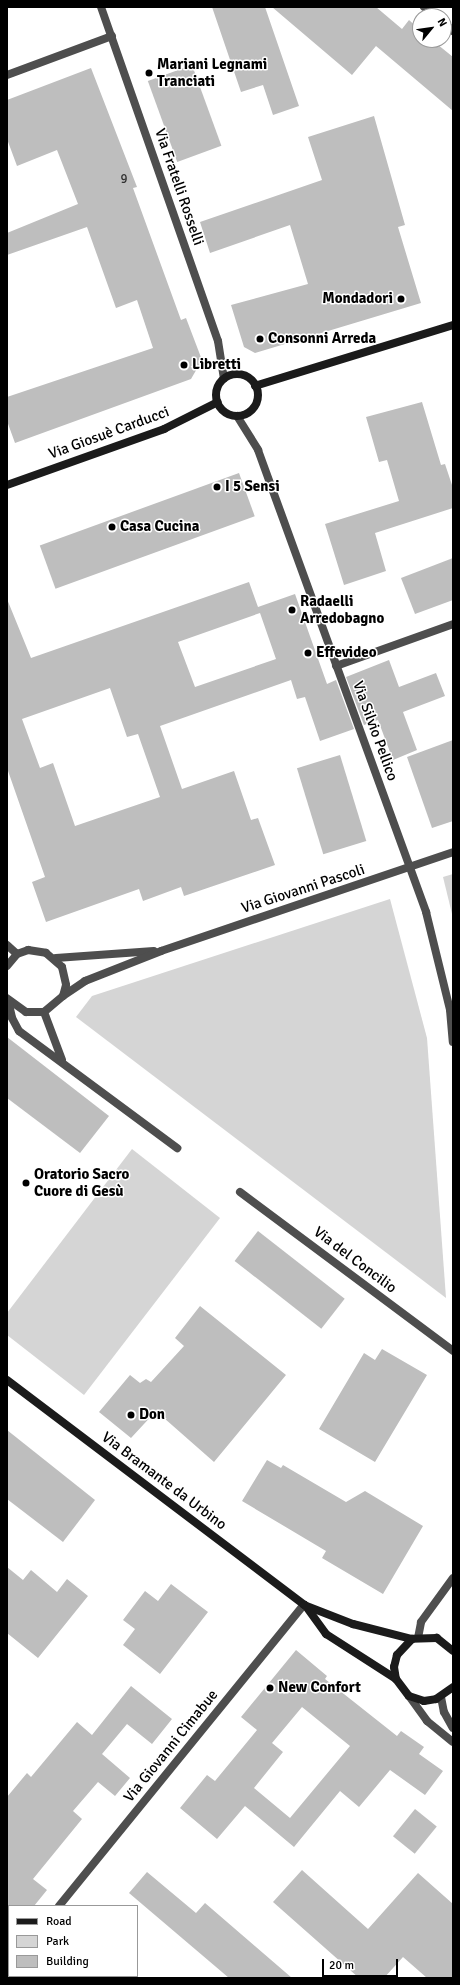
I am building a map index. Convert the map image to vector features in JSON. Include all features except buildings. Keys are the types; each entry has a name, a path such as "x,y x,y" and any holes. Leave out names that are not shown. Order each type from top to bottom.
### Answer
{"street":[{"name":"Via Fratelli Rosselli","path":"101,7 218,341 224,379"},
{"path":"7,75 112,36"},
{"path":"255,386 453,325"},
{"path":"238,374 255,386 255,406 237,416 222,409 218,402 218,386 224,379 238,374"},
{"name":"Via Giosuè Carducci","path":"7,486 164,429 218,402"},
{"name":"Via Silvio Pellico","path":"237,416 258,450 410,868 438,950 452,1010 453,1042"},
{"path":"336,666 453,624"},
{"name":"Via Giovanni Pascoli","path":"44,1012 63,996 85,981 161,951 410,868 453,852"},
{"path":"7,945 17,954"},
{"path":"7,966 17,954 39,950 56,958 65,974 63,996"},
{"name":"Via Giovanni Pascoli","path":"56,958 161,951"},
{"path":"8,999 26,1012 44,1012 62,1061"},
{"path":"8,999 12,1018 20,1030 177,1148"},
{"name":"Via del Concilio","path":"240,1192 453,1351"},
{"name":"Via Bramante da Urbino","path":"7,1380 304,1605 326,1634 396,1678"},
{"path":"453,1578 421,1622 415,1638 397,1655 396,1678 427,1722 453,1742"},
{"name":"Via Bramante da Urbino","path":"304,1605 353,1624 415,1638 437,1638 453,1652"},
{"name":"Via Giovanni Cimabue","path":"60,1905 304,1605"},
{"path":"409,1696 424,1701 441,1697 452,1690"},
{"path":"441,1697 444,1712 453,1728"}],"green space":[{"path":"453,874 453,918 443,877"},
{"path":"390,899 427,1038 446,1298 76,1017 92,996"},
{"path":"132,1149 220,1218 84,1395 7,1335 7,1313"}],"place":[{"name":"Mariani Legnami Tranciati","path":"149,73"},
{"name":"Mondadori","path":"401,299"},
{"name":"Consonni Arreda","path":"260,339"},
{"name":"Libretti","path":"184,365"},
{"name":"I 5 Sensi","path":"217,487"},
{"name":"Casa Cucina","path":"112,527"},
{"name":"Radaelli Arredobagno","path":"292,610"},
{"name":"Effevideo","path":"308,653"},
{"name":"Oratorio Sacro Cuore di Gesù","path":"26,1183"},
{"name":"Don","path":"131,1415"},
{"name":"New Confort","path":"270,1688"}]}
